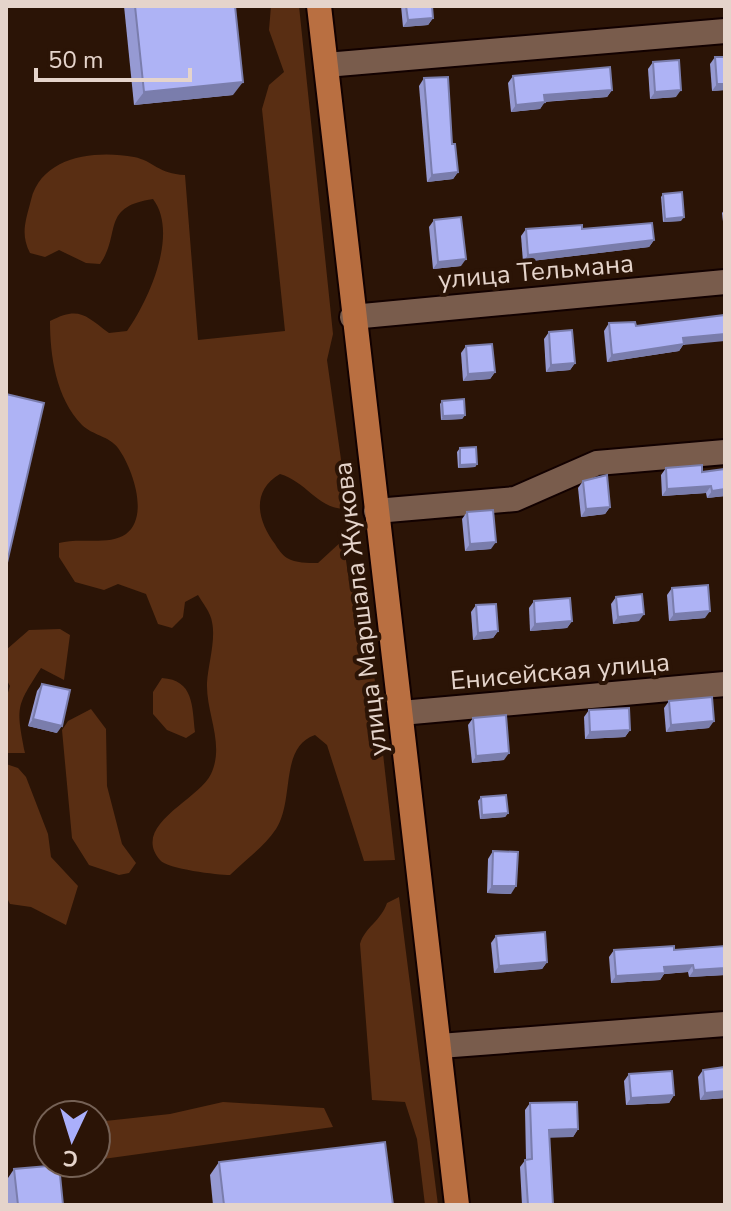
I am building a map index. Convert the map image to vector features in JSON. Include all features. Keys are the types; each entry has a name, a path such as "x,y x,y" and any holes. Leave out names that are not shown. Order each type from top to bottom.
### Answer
{"main road":[{"name":"улица Маршала Жукова","path":"319,6 352,317 457,1205"}],"street":[{"path":"326,65 725,31"},
{"name":"улица Тельмана","path":"352,317 725,282"},
{"path":"376,511 515,499 597,463 725,452"},
{"name":"Енисейская улица","path":"401,713 725,684"},
{"path":"440,1046 725,1024"}],"shaded area":[{"path":"271,6 299,6 333,334 327,360 346,495 343,509 334,507 280,474 264,489 261,516 279,550 294,561 318,563 343,540 349,581 364,585 395,860 364,861 327,745 315,735 304,741 296,751 282,817 276,829 230,875 224,875 172,866 160,860 153,847 154,835 160,824 204,784 215,763 216,740 207,695 213,637 208,611 198,595 185,602 183,617 172,628 158,624 146,594 118,584 104,590 75,582 59,557 59,543 111,540 126,534 137,516 138,504 129,467 118,448 82,425 66,402 53,362 50,321 75,313 87,317 109,333 127,331 144,302 158,266 163,230 160,213 153,199 125,208 115,223 100,264 86,263 59,250 45,257 30,253 25,240 25,227 37,185 47,173 73,159 104,154 134,157 162,170 185,175 198,340 285,331 262,109 269,85 284,72 269,30"},
{"path":"60,629 70,635 64,680 41,668 20,708 25,753 6,753 6,699 10,686 6,679 6,650 29,630"},
{"path":"162,678 180,684 189,696 195,732 186,738 167,730 153,714 153,692"},
{"path":"91,709 106,729 107,786 122,844 136,863 129,873 119,875 89,865 72,838 62,730 68,721"},
{"path":"6,764 18,768 26,777 48,834 51,857 78,886 66,925 31,907 10,904 6,896"},
{"path":"399,897 438,1205 425,1205 417,1139 405,1102 372,1100 360,944 387,903"},
{"path":"223,1102 324,1108 333,1127 112,1158 112,1120 170,1114"}],"building":[{"path":"135,6 235,6 243,82 144,92"},
{"path":"406,6 432,6 433,18 408,20"},
{"path":"715,57 725,57 725,84 717,84"},
{"path":"679,60 681,90 655,92 653,62"},
{"path":"610,67 612,90 544,95 545,102 516,105 513,76"},
{"path":"448,77 452,144 455,144 458,172 432,175 424,78"},
{"path":"682,192 684,217 665,219 663,194"},
{"path":"461,217 466,259 438,262 434,220"},
{"path":"652,223 654,240 528,255 526,229 582,225 582,229"},
{"path":"725,315 725,334 683,338 684,344 612,355 609,323 635,322 636,326"},
{"path":"572,330 575,363 551,365 549,332"},
{"path":"492,344 495,372 468,374 466,346"},
{"path":"6,394 44,403 6,567"},
{"path":"464,399 465,415 443,416 442,401"},
{"path":"476,447 477,464 460,465 460,448"},
{"path":"702,465 702,472 725,469 725,489 712,491 711,486 667,489 666,468"},
{"path":"607,475 610,507 586,509 583,481"},
{"path":"493,510 496,542 470,544 467,512"},
{"path":"708,585 710,611 674,614 672,588"},
{"path":"642,594 644,614 618,617 616,597"},
{"path":"570,598 572,621 535,624 534,601"},
{"path":"496,604 498,631 478,633 476,605"},
{"path":"42,684 70,690 62,726 33,719"},
{"path":"712,697 714,721 671,725 669,701"},
{"path":"629,708 630,730 590,732 589,710"},
{"path":"506,715 509,753 476,756 473,718"},
{"path":"506,795 508,813 482,815 481,797"},
{"path":"493,851 518,852 516,886 492,886"},
{"path":"545,932 547,962 499,966 496,936"},
{"path":"674,946 674,950 725,946 725,968 694,970 693,965 664,967 665,973 616,976 614,950"},
{"path":"725,1067 725,1091 705,1093 703,1070"},
{"path":"672,1071 674,1095 631,1098 629,1074"},
{"path":"577,1102 578,1129 549,1130 553,1205 528,1205 525,1160 532,1159 530,1103"},
{"path":"385,1142 393,1205 224,1205 219,1162"},
{"path":"32,1167 32,1179 60,1179 63,1205 18,1205 14,1169"}]}
